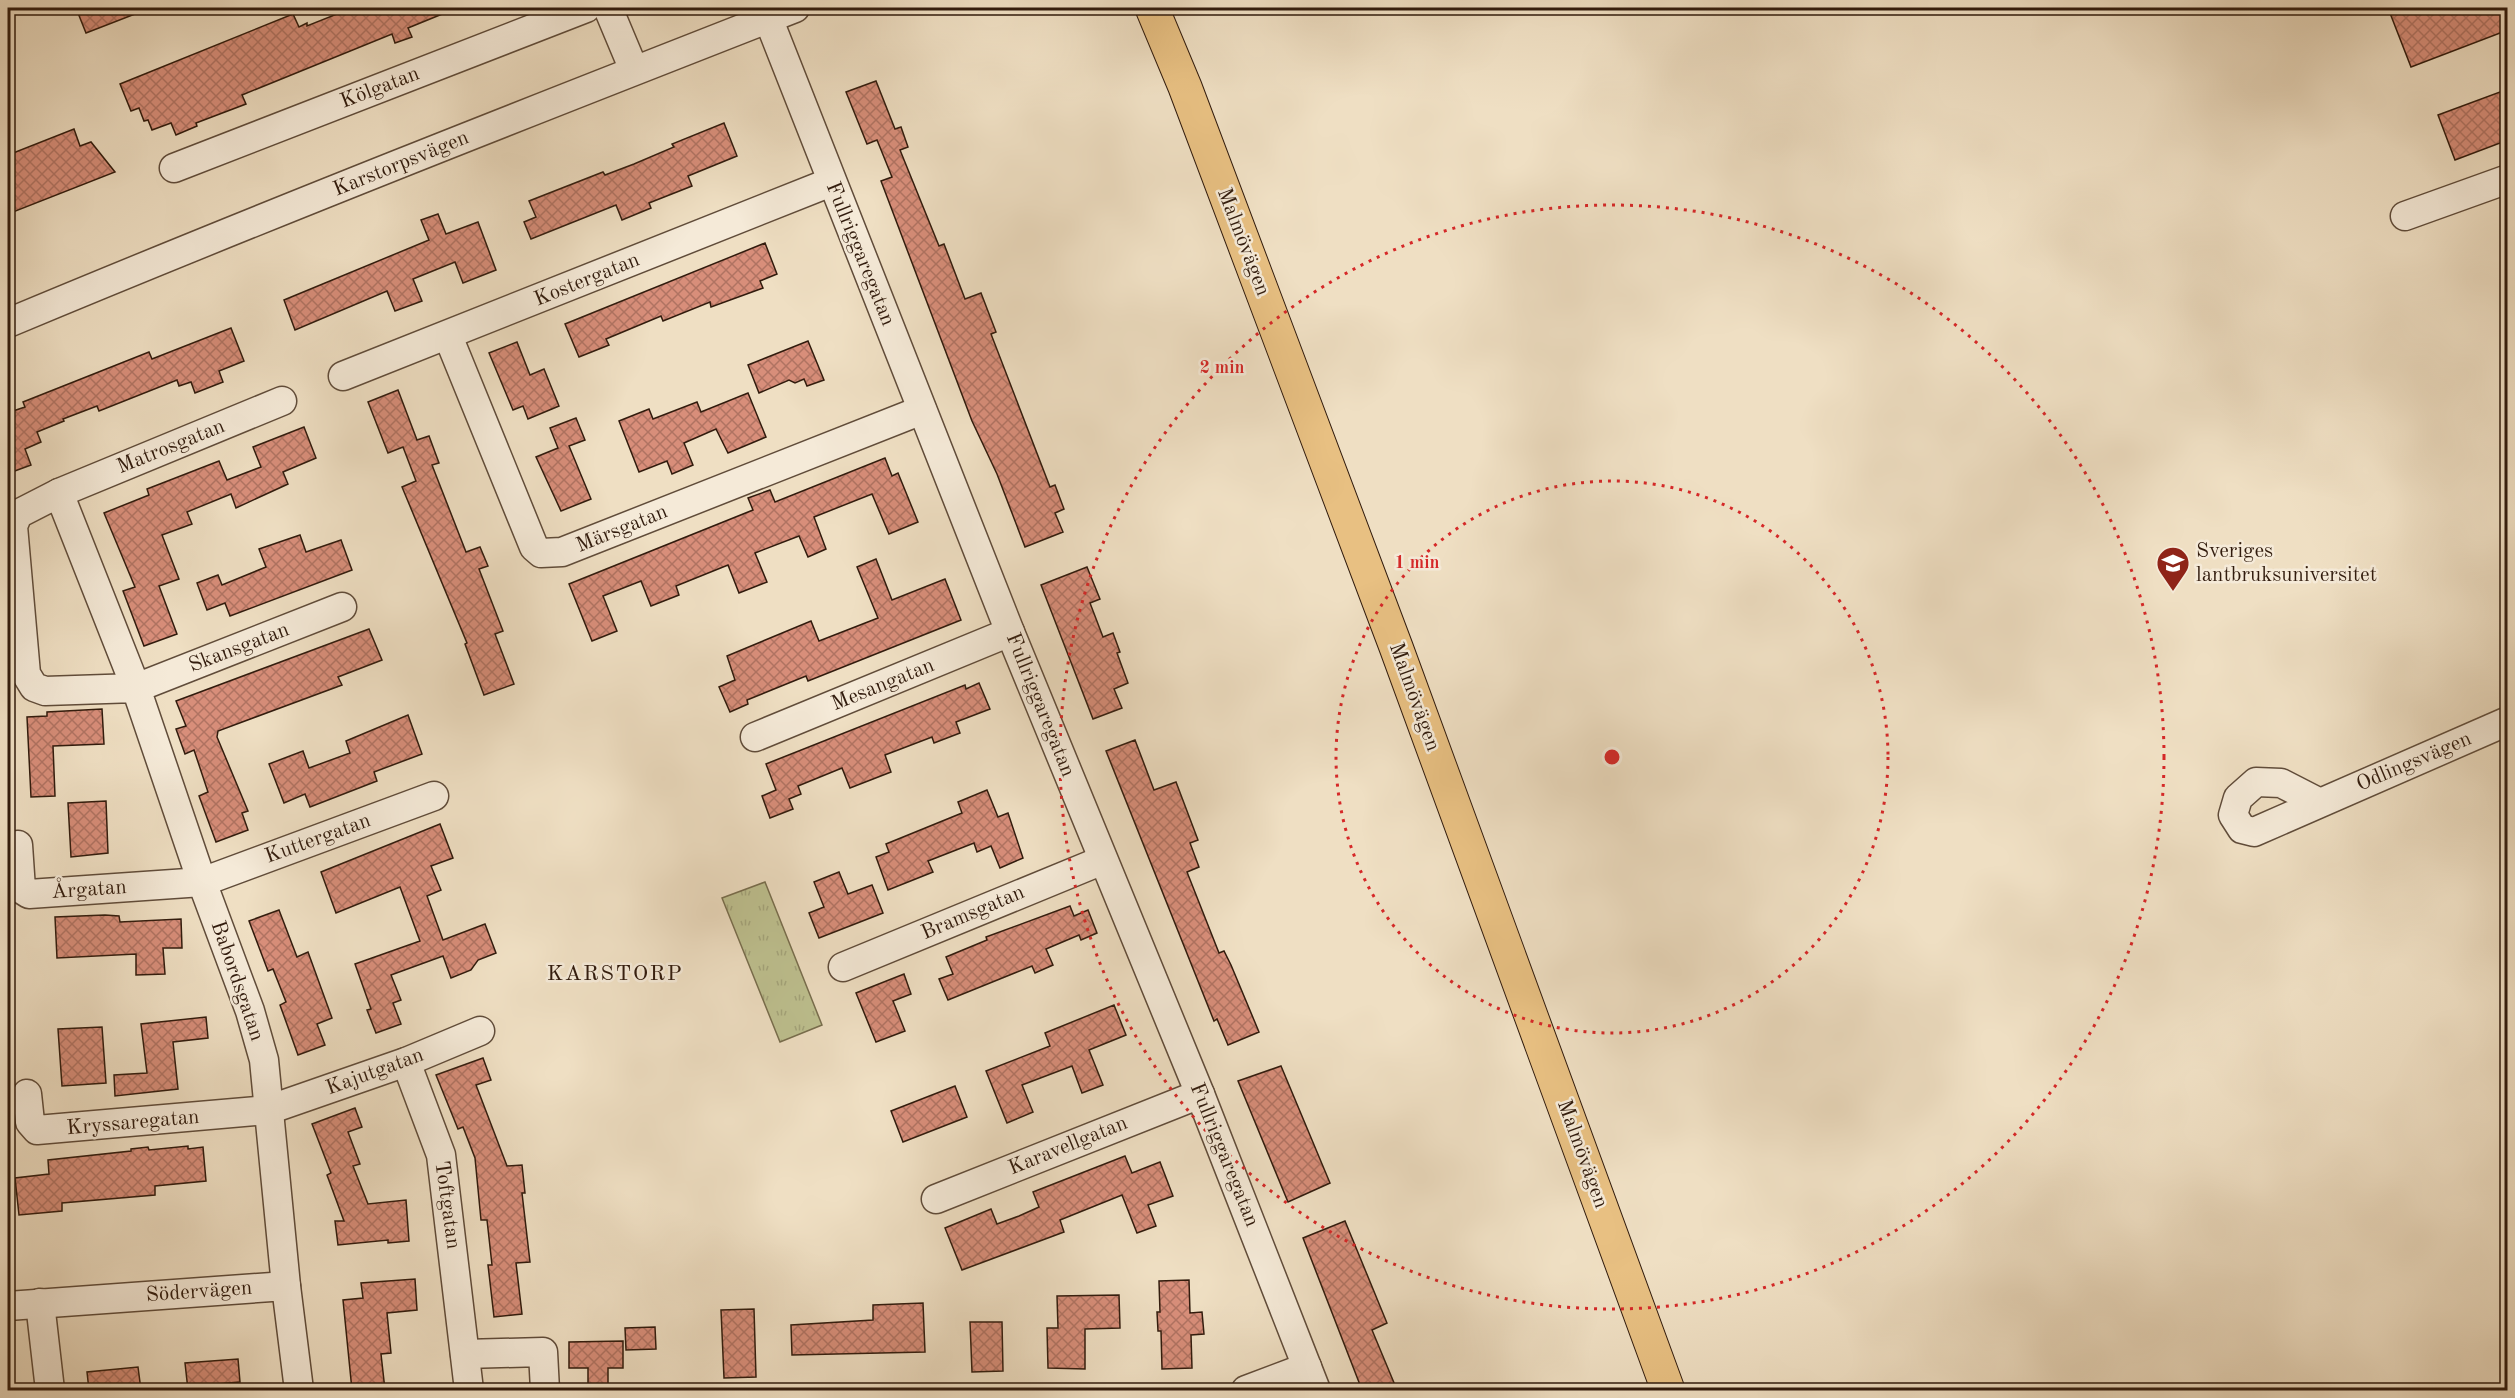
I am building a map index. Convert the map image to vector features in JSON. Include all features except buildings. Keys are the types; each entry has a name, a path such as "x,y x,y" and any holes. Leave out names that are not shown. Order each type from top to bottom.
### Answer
{"main road":[{"name":"Malmövägen","path":"1152,8 1185,87 1396,647 1668,1390"}],"street":[{"name":"Kölgatan","path":"174,168 586,8"},
{"path":"608,8 634,69"},
{"name":"Karstorpsvägen","path":"8,323 211,237 357,183 634,69 795,8"},
{"name":"Fullriggaregatan","path":"768,18 921,410 1200,1094 1312,1379"},
{"path":"2405,216 2508,179"},
{"name":"Kostergatan","path":"343,376 831,182"},
{"name":"Märsgatan","path":"448,336 534,547 541,553 562,552 921,410"},
{"name":"Matrosgatan","path":"59,493 282,401"},
{"path":"59,493 18,513 13,526 26,674 34,687 45,691 136,688"},
{"name":"Babordsgatan","path":"59,493 136,688 202,882 250,1011 264,1060 286,1286"},
{"name":"Skansgatan","path":"136,688 342,607"},
{"name":"Mesangatan","path":"755,737 1010,632"},
{"name":"Odlingsvägen","path":"2320,802 2508,722"},
{"name":"Kuttergatan","path":"202,882 434,796"},
{"name":"Årgatan","path":"18,845 21,889 29,894 202,882"},
{"name":"Bramsgatan","path":"843,967 1103,860"},
{"name":"Kajutgatan","path":"268,1110 406,1062 480,1031"},
{"name":"Toftgatan","path":"406,1062 441,1155 470,1390"},
{"name":"Kryssaregatan","path":"27,1094 30,1122 37,1130 268,1110"},
{"name":"Karavellgatan","path":"936,1199 1200,1094"},
{"path":"286,1286 299,1390"},
{"name":"Södervägen","path":"8,1306 286,1286"},
{"path":"40,1303 50,1390"},
{"path":"465,1354 543,1352 545,1390"},
{"path":"1246,1390 1312,1379"}],"green space":[{"path":"765,882 822,1025 780,1042 722,898"}],"place":[{"name":"Sveriges lantbruksuniversitet","path":"2173,592"}],"district":[{"name":"KARSTORP","path":"615,974"}]}
